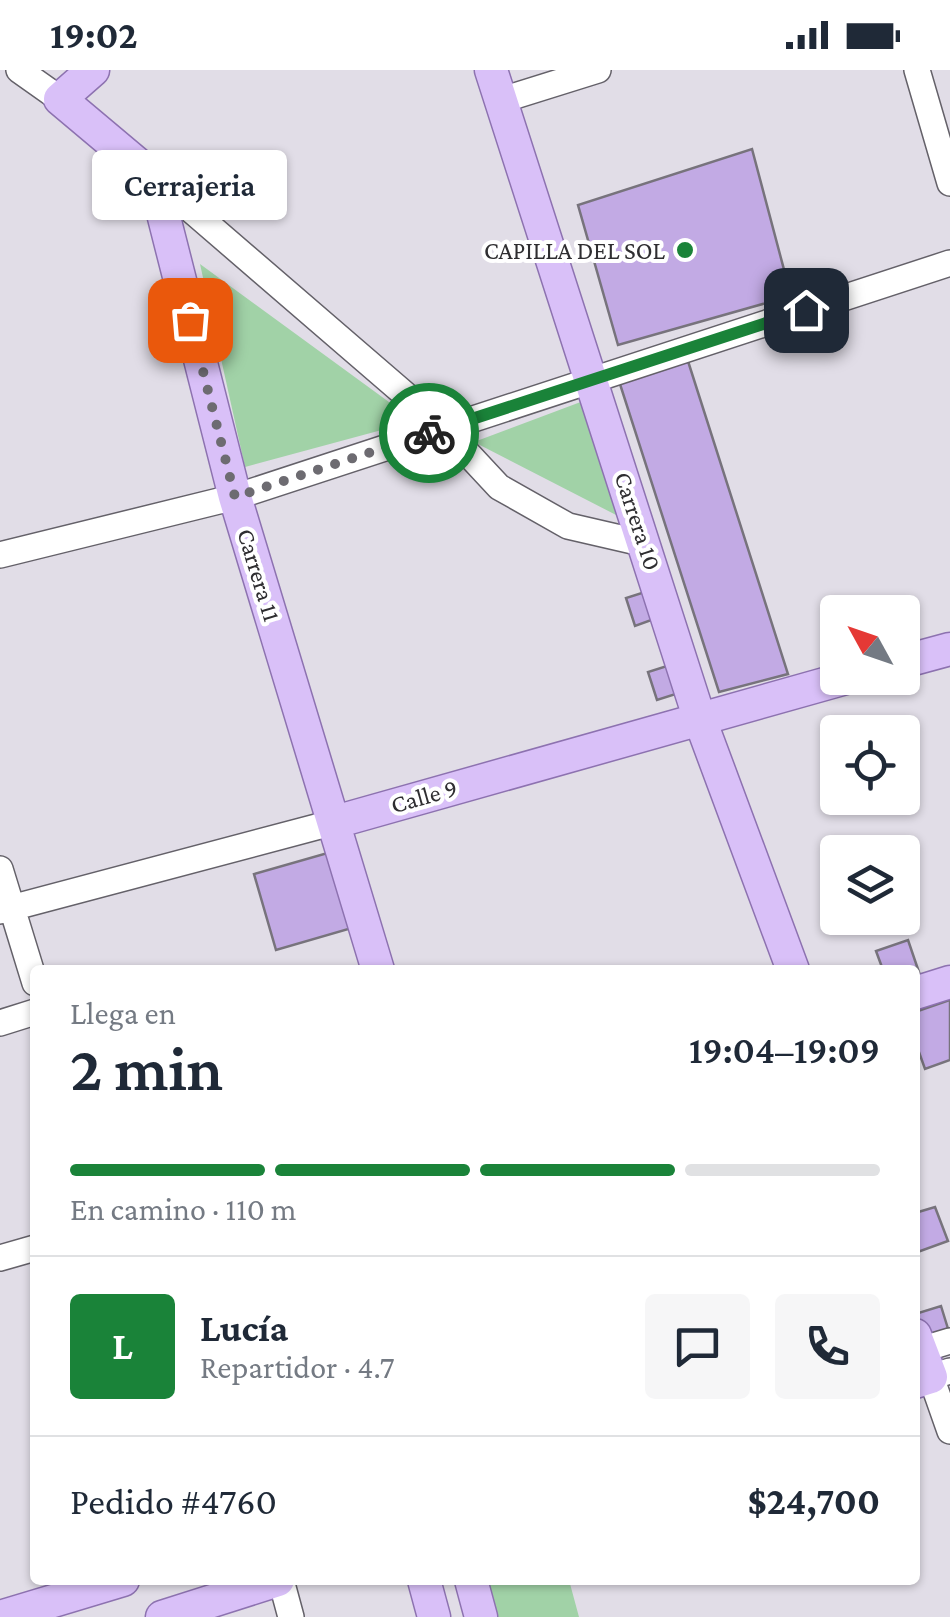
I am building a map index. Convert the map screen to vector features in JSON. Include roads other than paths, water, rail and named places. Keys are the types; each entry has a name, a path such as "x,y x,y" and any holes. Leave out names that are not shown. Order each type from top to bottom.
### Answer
{"main road":[{"path":"94,70 60,100 154,178"},
{"name":"Carrera 10","path":"497,85 700,717 791,965"},
{"name":"Carrera 11","path":"154,178 235,497 377,965"},
{"path":"920,658 950,650"},
{"name":"Calle 9","path":"334,822 820,685"},
{"path":"920,991 950,982"},
{"path":"0,1617 106,1585"},
{"path":"162,1617 203,1591 244,1585"},
{"path":"425,1585 434,1617"},
{"path":"472,1585 481,1617"}],"street":[{"path":"0,81 10,70"},
{"path":"19,70 60,100"},
{"path":"497,85 598,70"},
{"path":"917,70 950,183"},
{"path":"154,178 444,428 499,487 568,526 646,544"},
{"path":"0,555 235,497 950,262"},
{"name":"Calle 9","path":"5,909 334,822"},
{"path":"0,869 5,909 30,971"},
{"path":"0,1022 30,1013"},
{"path":"0,1258 30,1249"},
{"path":"928,1358 950,1432"},
{"path":"281,1585 291,1617"}],"place":[{"name":"CAPILLA DEL SOL","path":"685,250"},
{"name":"Cerrajeria","path":"190,320"}]}
